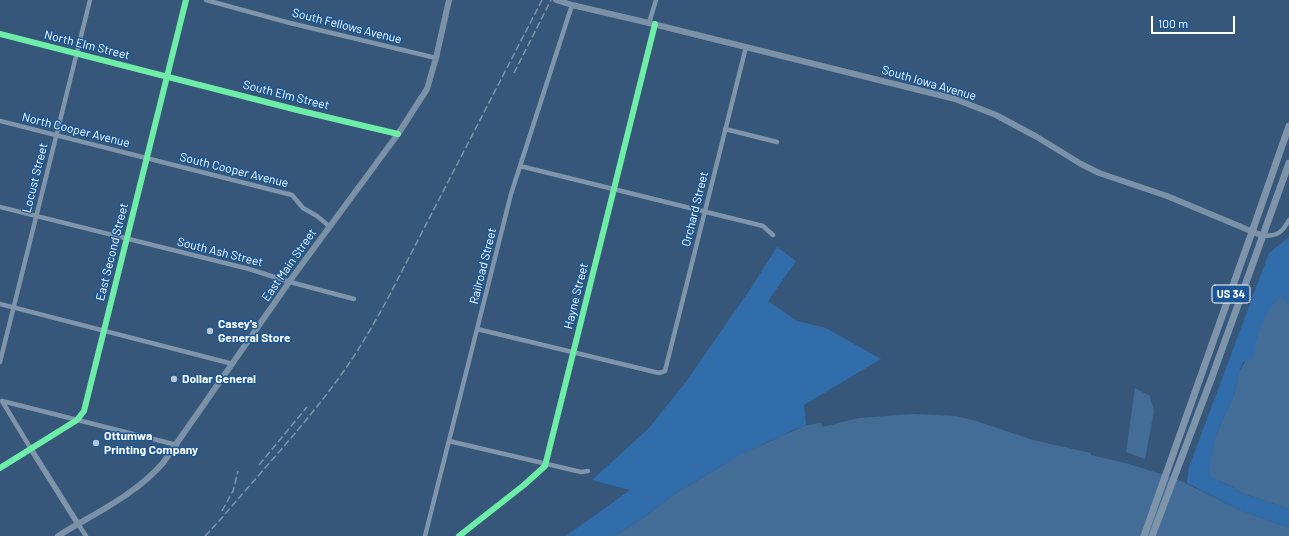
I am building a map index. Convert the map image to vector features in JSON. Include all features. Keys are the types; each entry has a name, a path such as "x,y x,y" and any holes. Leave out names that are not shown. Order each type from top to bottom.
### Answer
{"highway":[{"name":"US 34","path":"1144,536 1289,126"},
{"name":"US 34","path":"1152,536 1289,164"}],"main road":[{"name":"East Main Street","path":"58,536 132,492 146,482 163,463 329,226 398,134 426,89 436,58 449,0"},
{"name":"South Iowa Avenue","path":"556,0 955,99 996,115 1099,173 1167,196 1263,236"}],"street":[{"name":"Locust Street","path":"0,362 90,0"},
{"name":"East Second Street","path":"77,420 84,411 186,0"},
{"name":"South Fellows Avenue","path":"206,0 290,23 436,58"},
{"name":"Hayne Street","path":"546,464 614,189 656,0"},
{"name":"Railroad Street","path":"425,536 511,194 572,5"},
{"name":"North Elm Street","path":"0,34 168,76"},
{"name":"Orchard Street","path":"574,352 659,373 665,371 746,47"},
{"name":"South Elm Street","path":"168,76 301,111 398,134"},
{"name":"North Cooper Avenue","path":"0,121 147,158"},
{"path":"725,129 777,142"},
{"name":"South Cooper Avenue","path":"147,158 292,195 302,208 317,216 329,226"},
{"path":"520,166 763,226 773,235"},
{"name":"South Ash Street","path":"0,207 249,269 290,282 354,298"},
{"name":"South Iowa Avenue","path":"1263,236 1273,236 1278,234 1289,220"},
{"path":"0,304 233,364"},
{"path":"477,329 574,352"},
{"path":"1,401 176,445"},
{"path":"1,401 86,536"},
{"path":"0,468 77,420"},
{"path":"449,440 581,472 588,471"},
{"path":"459,536 524,485 546,464"}],"shaded area":[{"path":"1289,237 1289,307 1282,295 1259,335 1253,361 1243,362 1239,372 1234,395 1216,435 1219,481 1242,493 1289,509 1289,528 1240,510 1187,483 1189,467 1269,253"},
{"path":"777,247 796,261 768,301 797,321 826,328 881,359 804,405 806,425 769,441 723,465 676,493 643,518 615,536 566,536 630,490 592,480 649,428 685,383 751,288"},
{"path":"1282,295 1289,307 1289,509 1242,493 1213,478 1209,474 1216,435 1234,395 1239,372 1247,358 1253,360 1256,342 1262,325 1270,309"},
{"path":"1135,388 1150,396 1154,411 1145,459 1126,452"},
{"path":"913,414 956,416 1033,440 1091,453 1091,455 1129,464 1177,479 1240,510 1289,528 1289,536 615,536 643,518 676,493 740,455 806,425 821,423 823,427 859,418"}],"railway":[{"path":"205,536 302,425 358,350 386,302 542,0"},
{"path":"514,73 551,0"},
{"path":"259,465 307,407"},
{"path":"222,511 233,491 238,471"}],"cycle path":[{"path":"0,468 77,420 84,411 186,0"},
{"path":"459,536 524,485 545,466 655,24"},
{"path":"0,34 301,111 398,134"}],"place":[{"name":"Casey's General Store","path":"210,331"},
{"name":"Dollar General","path":"174,379"},
{"name":"Ottumwa Printing Company","path":"96,443"}]}
